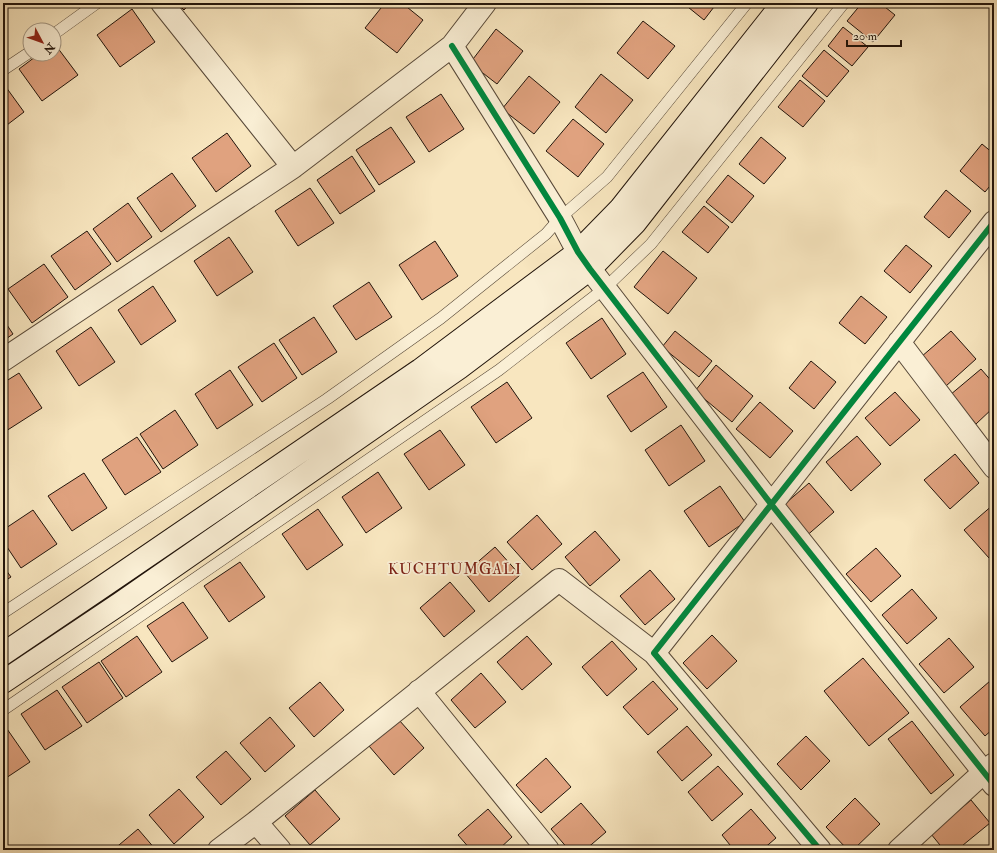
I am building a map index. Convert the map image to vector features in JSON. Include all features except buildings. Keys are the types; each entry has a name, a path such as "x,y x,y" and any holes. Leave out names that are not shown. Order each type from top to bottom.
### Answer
{"street":[{"path":"162,3 293,167"},
{"path":"3,360 293,167 452,46 485,3"},
{"path":"3,682 121,603 459,368 584,260 620,210 783,3"},
{"path":"3,654 584,260 635,223 807,3"},
{"path":"452,46 560,218 584,260 771,504 991,773 899,850"},
{"path":"654,652 994,222"},
{"path":"899,342 994,467"},
{"path":"219,850 559,580 654,652 820,850"},
{"path":"419,691 548,850"},
{"path":"256,822 280,850"}],"lane":[{"path":"62,28 97,3"},
{"path":"3,613 327,399 441,318 546,234 560,218 607,177 747,3"},
{"path":"3,710 499,370 605,288 651,244 844,3"},
{"path":"3,70 22,57"}],"cycle path":[{"path":"452,46 560,218 578,252 590,269 771,504 994,785"},
{"path":"820,850 654,653 994,222"}],"district":[{"name":"KUCHTUMGALI","path":"455,569"}]}
